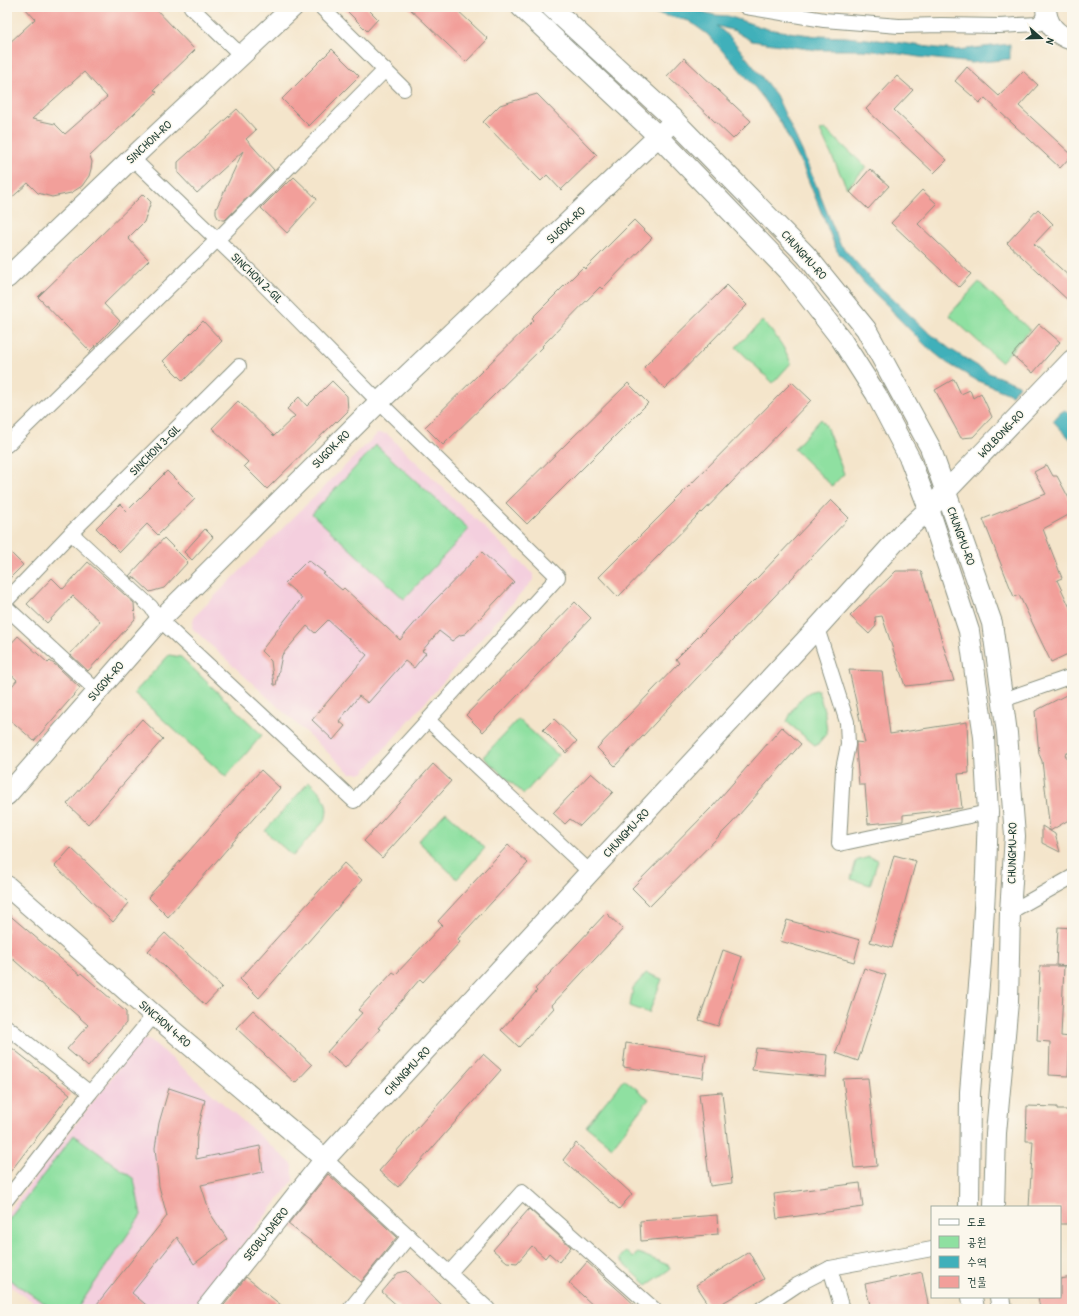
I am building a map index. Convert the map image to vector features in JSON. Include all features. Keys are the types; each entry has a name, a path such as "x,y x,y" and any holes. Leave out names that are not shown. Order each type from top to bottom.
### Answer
{"street":[{"path":"191,7 241,55"},
{"name":"SINCHON-RO","path":"7,278 293,7"},
{"path":"321,7 404,89"},
{"name":"CHUNGMU-RO","path":"521,7 659,137 789,272 841,339 876,394 910,459 929,509 969,631 984,737 988,812 982,954 970,1092 969,1206"},
{"name":"CHUNGMU-RO","path":"551,7 674,120 806,255 866,329 930,447 992,623 1007,733 1015,836 1010,912 1008,1002 996,1133 994,1206"},
{"path":"746,7 824,20 899,26 998,26 1056,29"},
{"path":"7,445 217,240 385,70"},
{"name":"SUGOK-RO","path":"7,795 160,620 378,402 659,137 674,120"},
{"name":"SINCHON 2-GIL","path":"132,158 262,283 378,402 558,577 428,720"},
{"name":"WOLBONG-RO","path":"929,509 1072,360"},
{"name":"SINCHON 3-GIL","path":"71,533 239,366"},
{"name":"CHUNGMU-RO","path":"325,1159 817,628 903,533 929,509"},
{"path":"7,600 71,533 151,607 160,620 354,801 428,720 590,872"},
{"path":"7,608 97,691"},
{"path":"817,628 847,722 848,745 843,769 839,844 988,812"},
{"path":"1003,700 1072,676"},
{"path":"1010,912 1072,877"},
{"name":"SINCHON 4-RO","path":"7,886 154,1015 325,1159"},
{"path":"7,1199 90,1093 154,1015"},
{"path":"7,1027 90,1093"},
{"path":"325,1159 488,1309"},
{"name":"SEOBU-DAERO","path":"206,1309 325,1159"},
{"path":"449,1273 522,1192 654,1309"},
{"path":"350,1309 409,1236"},
{"path":"761,1309 797,1285 830,1268 931,1249"},
{"path":"830,1268 842,1309"},
{"path":"972,1298 974,1309"},
{"path":"1000,1298 1002,1309"}],"shaded area":[{"path":"378,433 387,434 533,574 533,580 363,773 350,773 192,628 194,617"},
{"path":"141,1039 152,1041 293,1165 293,1181 192,1309 44,1309 7,1284 7,1214"}],"green space":[{"path":"825,129 866,167 847,188 820,131"},
{"path":"979,282 1030,330 1001,362 949,315"},
{"path":"762,321 779,340 791,363 773,383 736,347"},
{"path":"821,419 826,426 844,474 832,486 794,449"},
{"path":"376,445 469,529 404,599 312,514"},
{"path":"169,655 181,657 262,735 226,777 134,693"},
{"path":"818,690 825,714 827,733 816,746 787,722 798,702 809,692"},
{"path":"518,719 558,755 524,794 483,757"},
{"path":"309,782 324,798 327,814 325,820 293,856 265,831"},
{"path":"446,812 485,848 457,879 418,841"},
{"path":"869,857 878,860 870,885 851,879 856,861"},
{"path":"646,973 662,979 649,1013 630,1006 633,988"},
{"path":"624,1079 649,1099 612,1147 586,1126"},
{"path":"74,1135 134,1179 141,1215 77,1309 53,1309 7,1278 7,1222"},
{"path":"626,1251 633,1257 638,1253 668,1265 670,1269 647,1285 619,1259"}],"water":[{"path":"628,7 686,7 714,15 728,16 767,29 817,36 887,41 957,50 1010,44 1010,59 972,63 887,52 862,50 817,50 752,41 735,31 717,26 731,38 776,95 802,151 840,244 868,276 927,331 950,349 989,373 1019,385 1012,395 976,380 947,363 927,347 866,285 837,251 803,167 781,123 748,79 707,34 689,21"},
{"path":"1065,410 1072,416 1072,441 1053,421"}],"building":[{"path":"24,7 154,7 195,50 154,90 157,92 90,156 92,162 91,169 89,176 82,186 71,193 52,197 38,193 28,183 7,202 7,45 35,19","holes":["84,72 107,97 65,134 55,124 32,119"]},
{"path":"343,7 366,7 378,19 367,31"},
{"path":"408,7 454,7 488,39 466,62"},
{"path":"332,49 359,76 309,126 282,99"},
{"path":"684,58 751,121 733,139 667,76"},
{"path":"967,67 999,96 1023,71 1038,85 1019,106 1072,155 1060,168 985,98 980,103 955,81"},
{"path":"897,76 913,90 894,110 947,160 934,173 866,109"},
{"path":"537,94 597,155 561,190 547,175 541,181 483,122 500,105"},
{"path":"237,109 256,130 246,139 274,170 225,220 222,220 218,218 216,209 243,151 197,193 178,173 178,162"},
{"path":"870,169 889,186 868,209 850,192"},
{"path":"294,177 317,199 287,233 261,208"},
{"path":"922,190 937,204 918,224 971,274 959,287 891,223"},
{"path":"143,194 151,202 144,222 128,238 149,260 104,304 120,321 90,351 38,297"},
{"path":"1038,209 1053,224 1034,244 1072,279 1072,304 1007,243"},
{"path":"634,220 652,238 602,289 600,287 542,346 543,347 443,445 425,427 534,320 532,318 583,267 585,269"},
{"path":"727,285 747,305 665,389 644,367"},
{"path":"203,321 222,341 183,381 163,361"},
{"path":"1039,324 1060,342 1033,373 1012,355"},
{"path":"954,379 961,394 970,390 973,398 981,393 992,417 973,437 961,438 935,390"},
{"path":"332,381 347,396 348,411 267,489 244,466 248,462 212,428 238,401 274,436 295,416 287,409 299,397 307,406"},
{"path":"792,382 811,400 702,513 701,512 618,597 599,577"},
{"path":"628,383 648,403 527,524 506,503"},
{"path":"1047,465 1053,476 1057,476 1072,504 1072,513 1043,529 1062,578 1057,580 1072,612 1072,652 1051,662 1019,595 1014,597 983,519 1046,494 1034,472"},
{"path":"167,471 195,499 158,535 147,524 120,552 96,528 120,504 127,511"},
{"path":"831,500 849,518 615,766 597,748 679,663 676,659 759,576"},
{"path":"205,529 213,537 192,560 184,552"},
{"path":"164,538 188,562 164,588 150,592 133,576 133,579 129,576"},
{"path":"7,549 23,565 7,581"},
{"path":"482,552 514,582 465,634 460,635 452,641 439,631 422,651 426,653 414,668 405,661 368,703 359,696 339,721 345,726 333,740 312,720 367,655 328,620 315,633 307,626 282,655 276,685 274,685 271,661 261,651 302,598 285,583 308,560 325,573 323,574 342,590 344,588 400,640 431,604"},
{"path":"88,562 134,603 135,619 88,671 70,654 100,621 73,596 47,623 27,604 52,578 63,589"},
{"path":"896,571 921,571 954,681 905,686 882,616 875,617 876,626 869,634 850,616"},
{"path":"575,602 591,618 483,732 466,715"},
{"path":"18,636 48,663 50,661 58,667 80,688 34,741 7,717 7,692 17,680 7,671 7,648"},
{"path":"849,670 882,671 890,734 967,722 969,773 958,774 962,808 903,815 903,821 868,824 865,785 859,785 856,749 856,742 865,743"},
{"path":"1072,692 1072,751 1065,754 1072,770 1072,772 1067,775 1072,784 1072,818 1050,831 1042,761 1039,754 1035,711"},
{"path":"142,719 163,739 88,824 67,804"},
{"path":"554,719 577,741 566,753 543,730"},
{"path":"782,727 801,744 732,823 650,906 632,888 713,806"},
{"path":"433,764 451,781 382,858 364,841"},
{"path":"261,770 280,788 168,917 148,897"},
{"path":"591,773 613,792 580,826 570,819 565,824 553,813"},
{"path":"1042,826 1055,834 1060,852 1042,843"},
{"path":"508,845 528,863 458,939 460,942 423,982 420,979 378,1028 380,1029 345,1068 327,1052 362,1013 358,1010 393,972 396,974 442,925 438,921"},
{"path":"71,848 129,903 113,922 55,866"},
{"path":"894,855 916,861 892,948 870,942"},
{"path":"344,863 362,880 259,998 240,979"},
{"path":"7,913 80,975 81,973 126,1012 126,1023 88,1067 67,1049 88,1025 7,954"},
{"path":"606,913 623,929 552,1005 554,1008 519,1047 501,1030 537,991 535,989"},
{"path":"787,920 860,940 854,962 780,941"},
{"path":"1058,927 1072,928 1072,966 1056,965"},
{"path":"165,933 222,987 205,1005 148,951"},
{"path":"723,950 742,957 718,1026 699,1020"},
{"path":"1040,966 1064,966 1061,1036 1070,1037 1068,1076 1049,1075 1050,1042 1037,1041"},
{"path":"864,968 886,975 858,1061 836,1053"},
{"path":"253,1010 312,1065 295,1083 236,1028"},
{"path":"626,1043 706,1055 703,1078 623,1067"},
{"path":"7,1044 70,1094 7,1176"},
{"path":"756,1048 828,1055 826,1077 752,1070"},
{"path":"483,1054 501,1070 398,1187 379,1171"},
{"path":"868,1078 877,1166 854,1168 843,1079"},
{"path":"169,1088 205,1100 197,1134 196,1159 260,1146 263,1172 201,1185 210,1213 227,1239 194,1264 177,1237 132,1293 151,1309 93,1309 167,1216 159,1186 155,1148 159,1123"},
{"path":"722,1092 732,1183 710,1186 699,1094"},
{"path":"1027,1106 1057,1107 1057,1110 1072,1110 1072,1224 1061,1224 1061,1206 1029,1206 1033,1141 1026,1141"},
{"path":"576,1143 632,1194 619,1209 563,1160"},
{"path":"328,1174 397,1237 361,1282 324,1251 288,1224"},
{"path":"860,1183 863,1207 777,1219 774,1194"},
{"path":"529,1209 571,1247 559,1262 549,1253 545,1258 532,1246 517,1263 507,1262 493,1250"},
{"path":"717,1215 718,1234 641,1241 640,1221"},
{"path":"749,1252 764,1279 712,1309 696,1285"},
{"path":"587,1262 639,1309 597,1309 569,1283"},
{"path":"407,1271 446,1309 401,1309 382,1292 398,1273"},
{"path":"922,1272 929,1309 871,1309 865,1284"},
{"path":"246,1277 286,1309 221,1309"},
{"path":"1072,1277 1072,1309 1040,1309 1038,1298 1061,1298 1061,1279"}]}
